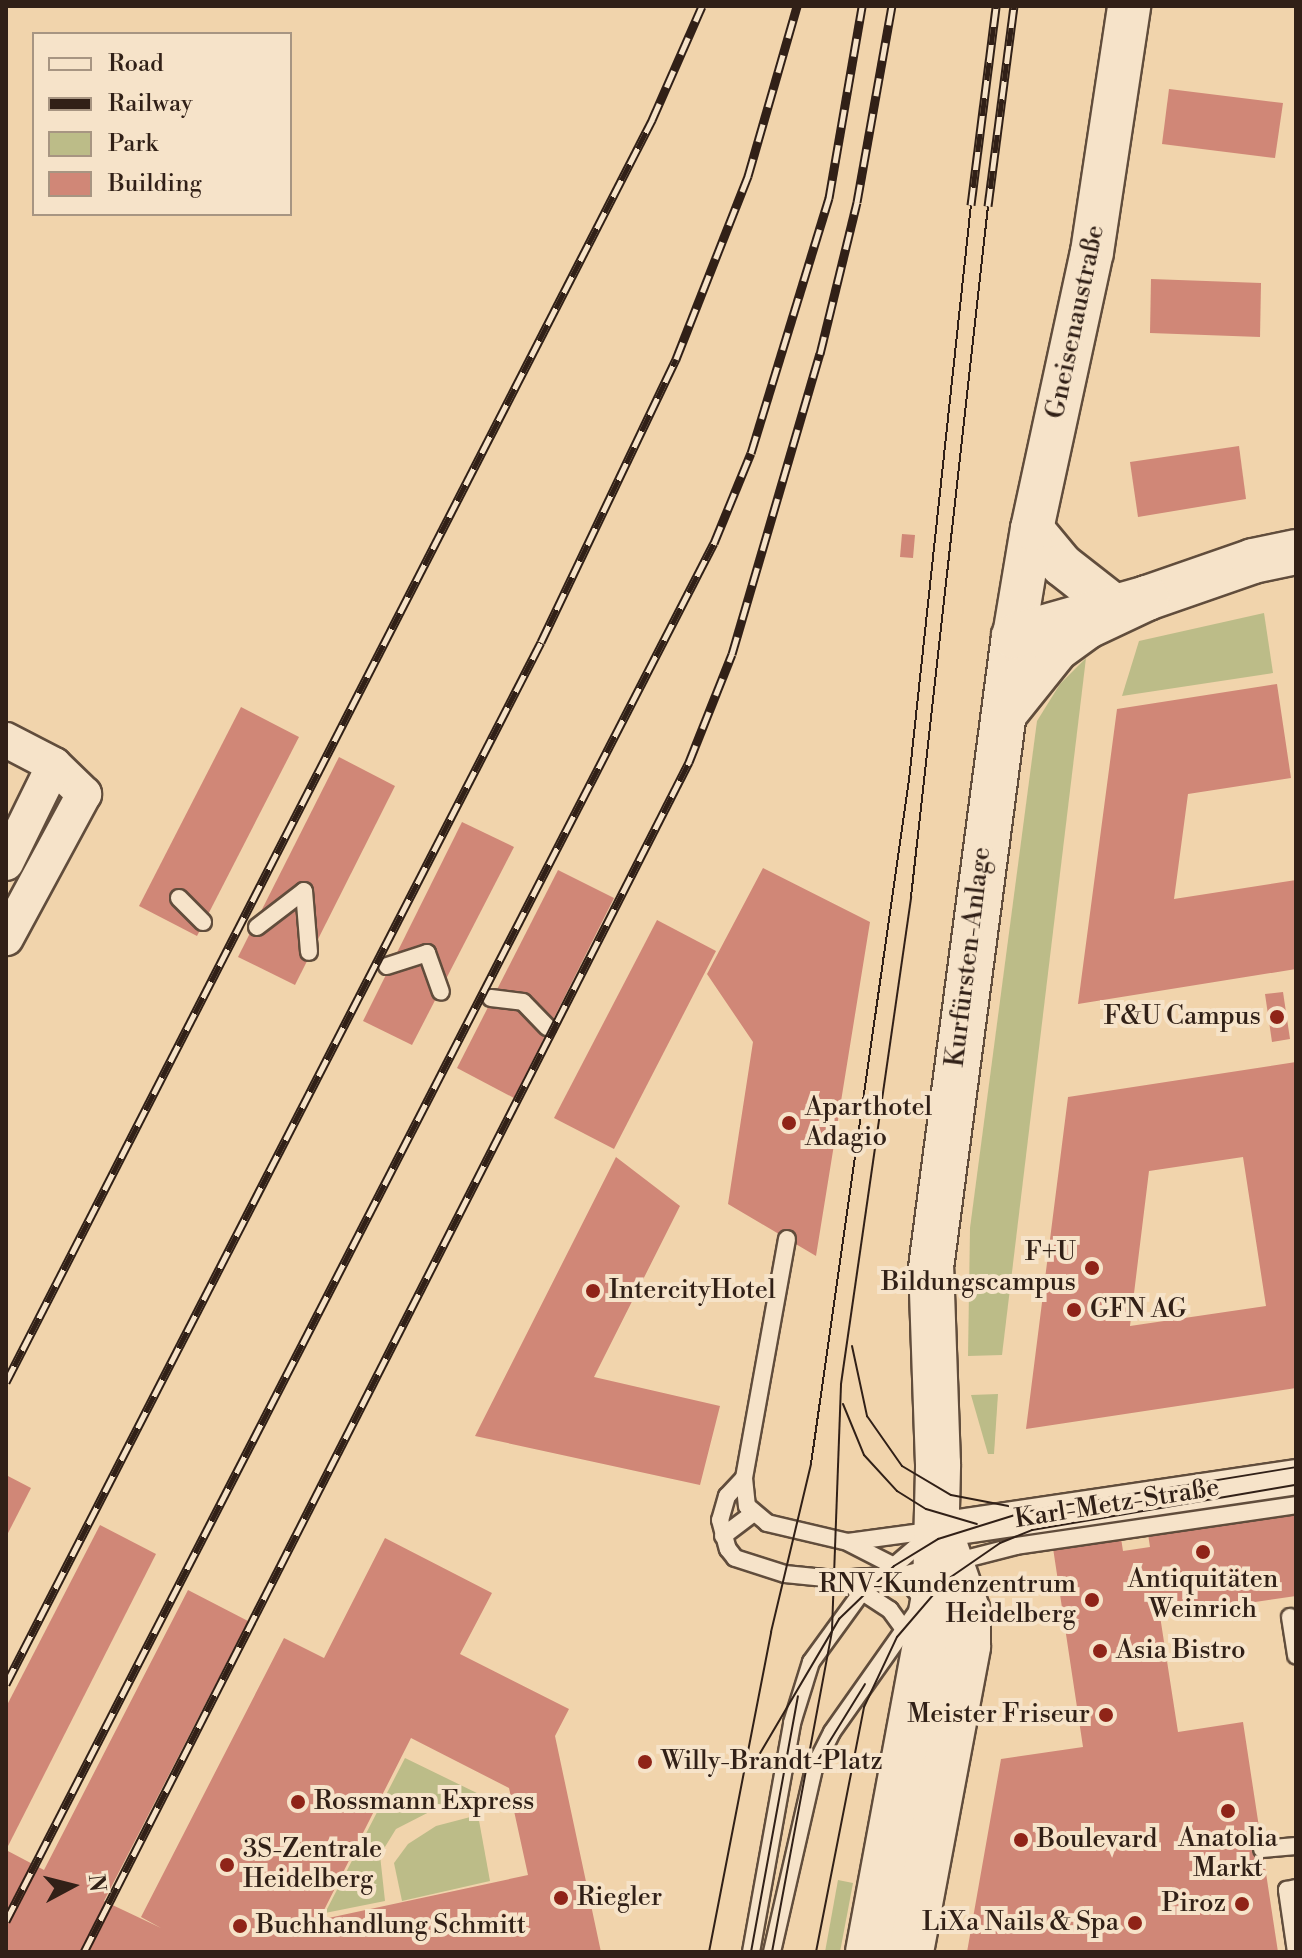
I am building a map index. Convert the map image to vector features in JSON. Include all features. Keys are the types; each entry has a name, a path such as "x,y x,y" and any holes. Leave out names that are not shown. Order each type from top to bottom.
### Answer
{"main road":[{"path":"1014,636 1253,561 1296,552"},
{"path":"1000,719 1056,649 1130,601"},
{"name":"Kurfürsten-Anlage","path":"868,1952 936,1664 932,1578 931,1268 1000,719 1014,636"},
{"name":"Kurfürsten-Anlage","path":"911,1952 951,1742 968,1623 932,1578"}],"street":[{"name":"Gneisenaustraße","path":"1014,636 1032,529 1092,252 1129,6"},
{"path":"1032,529 1062,565 1130,601"},
{"path":"6,740 54,765 84,794 6,938"},
{"path":"6,863 54,765"},
{"name":"Karl-Metz-Straße","path":"932,1578 1016,1520 1296,1477"}],"lane":[{"path":"257,927 304,891 309,952"},
{"path":"179,898 203,922"},
{"path":"387,966 427,953 441,992"},
{"path":"491,998 523,1002 547,1027"},
{"path":"752,1514 744,1478 787,1239"},
{"path":"744,1478 727,1496 720,1520 723,1536 735,1558 753,1565 835,1579 932,1578"},
{"path":"835,1579 864,1591 932,1578 1016,1546 1296,1505"},
{"path":"752,1514 848,1542 932,1578"},
{"path":"723,1536 752,1514"},
{"path":"772,1952 800,1808 814,1768 832,1732 932,1578 1016,1520"},
{"path":"848,1542 932,1578"},
{"path":"751,1952 801,1684 839,1619 878,1579"},
{"path":"1290,1617 1296,1656"},
{"name":"Kurfürsten-Anlage","path":"936,1664 951,1742"},
{"path":"1262,1849 1296,1846"},
{"path":"1296,1888 1287,1890 1296,1952"}],"green space":[{"path":"1264,613 1273,673 1122,696 1139,641"},
{"path":"1086,658 1002,1355 968,1356 970,1228 1037,721 1060,684"},
{"path":"998,1394 994,1454 988,1454 971,1395"},
{"path":"405,1758 483,1796 439,1807 396,1829 380,1855 385,1901 325,1913"},
{"path":"478,1815 490,1881 402,1901 394,1863 408,1844 436,1826"},
{"path":"838,1880 853,1883 840,1952 825,1952"}],"building":[{"path":"1169,89 1283,103 1275,158 1162,144"},
{"path":"1151,279 1261,283 1260,337 1150,333"},
{"path":"1239,446 1246,499 1138,517 1130,462"},
{"path":"902,534 915,535 913,558 900,557"},
{"path":"1277,684 1291,778 1188,794 1174,899 1296,880 1296,969 1078,1004 1117,709"},
{"path":"241,707 299,737 197,936 139,906"},
{"path":"339,757 395,786 295,985 238,957"},
{"path":"462,822 514,847 412,1045 363,1021"},
{"name":"Aparthotel Adagio","path":"763,868 870,922 816,1256 728,1204 753,1042 707,974"},
{"path":"558,870 614,898 514,1098 457,1068"},
{"path":"657,920 716,951 614,1149 554,1118"},
{"name":"F&U Campus","path":"1283,992 1290,1039 1272,1042 1265,994"},
{"name":"F+U Bildungscampus","path":"1296,1062 1296,1388 1026,1429 1068,1097","holes":["1243,1157 1266,1306 1130,1326 1149,1171"]},
{"name":"IntercityHotel","path":"616,1157 680,1206 594,1377 720,1406 700,1485 475,1436"},
{"path":"6,1475 31,1488 6,1537"},
{"path":"1296,1512 1296,1596 1160,1616 1178,1732 1243,1722 1278,1952 967,1952 1001,1759 1083,1747 1053,1548 1121,1538 1123,1551 1150,1547 1148,1534"},
{"path":"100,1525 156,1554 6,1850 6,1707"},
{"path":"385,1538 492,1593 460,1654 569,1709 555,1736 601,1952 6,1952 6,1850 44,1870 188,1590 248,1621 104,1901 161,1928 141,1917 284,1638 324,1658","holes":["411,1738 509,1788 528,1875 319,1920"]}],"tram line":[{"path":"709,1952 771,1632 811,1464 909,780 971,205"},
{"path":"772,1952 832,1630 841,1384 911,897 988,206"},
{"path":"852,1346 867,1416 902,1466 951,1495 1019,1508"},
{"path":"843,1404 864,1455 897,1491 926,1509 977,1524"},
{"path":"749,1772 839,1619 894,1566 938,1539 1028,1511 1296,1467"},
{"path":"816,1952 864,1707 897,1637 945,1581 1000,1543 1032,1530 1296,1485"},
{"path":"815,1765 865,1684"},
{"path":"751,1952 798,1696"}],"railway":[{"path":"6,1382 652,120 702,6"},
{"path":"6,1684 541,642 676,359 748,176 797,6"},
{"path":"6,1921 714,543 751,453 829,198 862,6"},
{"path":"84,1952 689,762 732,654 820,354 857,202 892,6"},
{"path":"971,205 996,6"},
{"path":"988,206 1014,6"}],"place":[{"name":"F&U Campus","path":"1277,1017"},
{"name":"Aparthotel Adagio","path":"789,1123"},
{"name":"F+U Bildungscampus","path":"1092,1268"},
{"name":"IntercityHotel","path":"593,1291"},
{"name":"GFN AG","path":"1074,1310"},
{"name":"Antiquitäten Weinrich","path":"1203,1552"},
{"name":"RNV-Kundenzentrum Heidelberg","path":"1092,1600"},
{"name":"Asia Bistro","path":"1100,1651"},
{"name":"Meister Friseur","path":"1106,1715"},
{"name":"Willy-Brandt-Platz","path":"645,1762"},
{"name":"Rossmann Express","path":"298,1802"},
{"name":"Anatolia Markt","path":"1228,1811"},
{"name":"Boulevard","path":"1021,1840"},
{"name":"3S-Zentrale Heidelberg","path":"227,1865"},
{"name":"Riegler","path":"561,1898"},
{"name":"Piroz","path":"1242,1904"},
{"name":"LiXa Nails & Spa","path":"1135,1923"},
{"name":"Buchhandlung Schmitt","path":"240,1926"}]}
